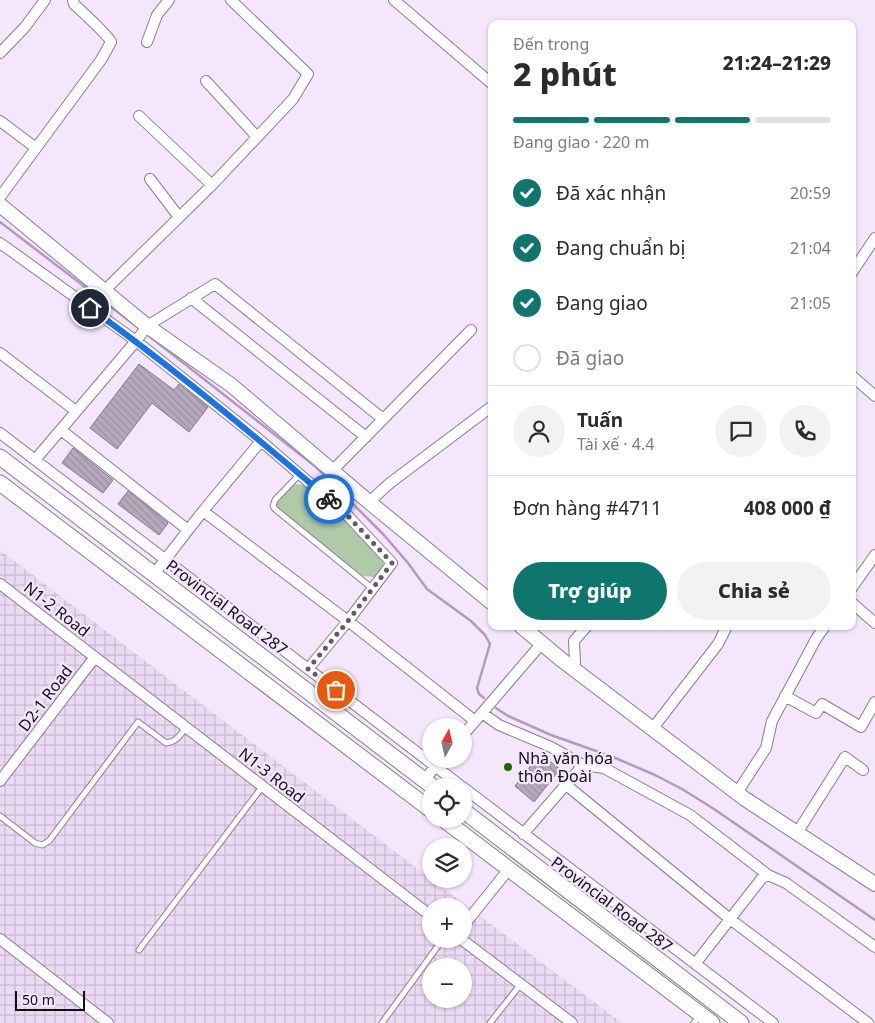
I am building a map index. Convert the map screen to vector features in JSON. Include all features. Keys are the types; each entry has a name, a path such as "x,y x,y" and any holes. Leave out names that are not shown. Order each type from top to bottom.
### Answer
{"main road":[{"name":"Provincial Road 287","path":"0,457 422,778"},
{"path":"21,473 4,486 422,803"},
{"name":"Provincial Road 287","path":"472,817 740,1023"},
{"path":"455,828 702,1020"}],"street":[{"path":"0,53 25,27 46,0"},
{"path":"0,197 101,60 110,42 109,36 97,28 74,4 73,0"},
{"path":"147,42 157,15 169,0"},
{"path":"104,291 212,186 293,99 308,74 231,0"},
{"path":"394,0 488,80"},
{"path":"206,81 257,137"},
{"path":"139,116 212,186"},
{"path":"0,121 36,148"},
{"path":"150,179 179,218"},
{"path":"0,205 148,326 231,385 488,600"},
{"path":"856,266 875,238"},
{"path":"0,243 136,341 261,441 348,516 392,563 348,621 308,669"},
{"path":"35,460 148,326 215,284 383,419"},
{"path":"191,298 366,437"},
{"path":"332,471 472,330"},
{"path":"0,353 76,411"},
{"path":"856,379 875,396"},
{"path":"369,502 406,471 488,409"},
{"path":"61,430 188,530"},
{"path":"0,434 165,558 308,669 422,751"},
{"path":"154,574 261,441"},
{"path":"203,511 348,621 474,721"},
{"path":"856,582 875,555"},
{"name":"N1-2 Road","path":"0,584 95,657"},
{"path":"856,606 875,623"},
{"path":"526,630 738,793 875,884"},
{"path":"572,667 575,663 574,642 583,630"},
{"path":"653,728 718,644 725,630"},
{"path":"738,793 766,748 772,721 822,630"},
{"path":"472,724 542,643"},
{"name":"N1-3 Road","path":"95,657 422,909"},
{"name":"D2-1 Road","path":"0,781 95,657"},
{"path":"785,696 816,713 822,704 861,727 875,702"},
{"path":"482,713 499,725 551,747 583,764 604,768 690,815 768,875 786,883 875,946"},
{"path":"797,833 845,757 863,770"},
{"path":"524,834 583,764"},
{"path":"444,768 453,778"},
{"path":"566,784 730,919 868,1023"},
{"path":"472,795 773,1023"},
{"path":"472,915 509,869"},
{"path":"695,964 762,878 768,875"},
{"path":"0,939 108,1023"},
{"path":"472,948 572,1023"}],"lane":[{"path":"300,474 275,500 273,506 373,589"},
{"path":"0,816 35,843 42,845 49,841 138,722 166,743 177,740 186,727"},
{"path":"138,950 262,787"},
{"path":"382,1023 436,948"},
{"path":"490,1023 520,985"}],"shaded area":[{"path":"0,550 422,872 422,888 443,888 456,898 422,898 422,948 472,948 472,910 622,1023 0,1023"}],"green space":[{"path":"296,484 307,486 357,532 384,561 383,566 374,577 363,576 278,512 275,504 288,488"}],"building":[{"path":"139,364 174,390 179,384 208,407 189,432 152,403 117,449 90,428"},
{"path":"73,448 113,480 103,493 62,463"},
{"path":"128,491 168,523 159,535 118,504"},
{"path":"540,754 560,769 534,802 515,786"}],"waterway":[{"path":"0,222 136,326"},
{"path":"149,336 316,467 383,534 427,589 471,621 485,635 490,644 477,688 479,694 484,698"},
{"path":"496,708 508,716 551,735 613,757 682,789 875,920"}],"way so far":[{"path":"329,499 375,543 392,563 348,621 308,669 336,690"}],"place":[{"name":"Nhà văn hóa thôn Đoài","path":"508,767"}],"route":[{"path":"90,308 136,341 261,441 329,499"}]}
